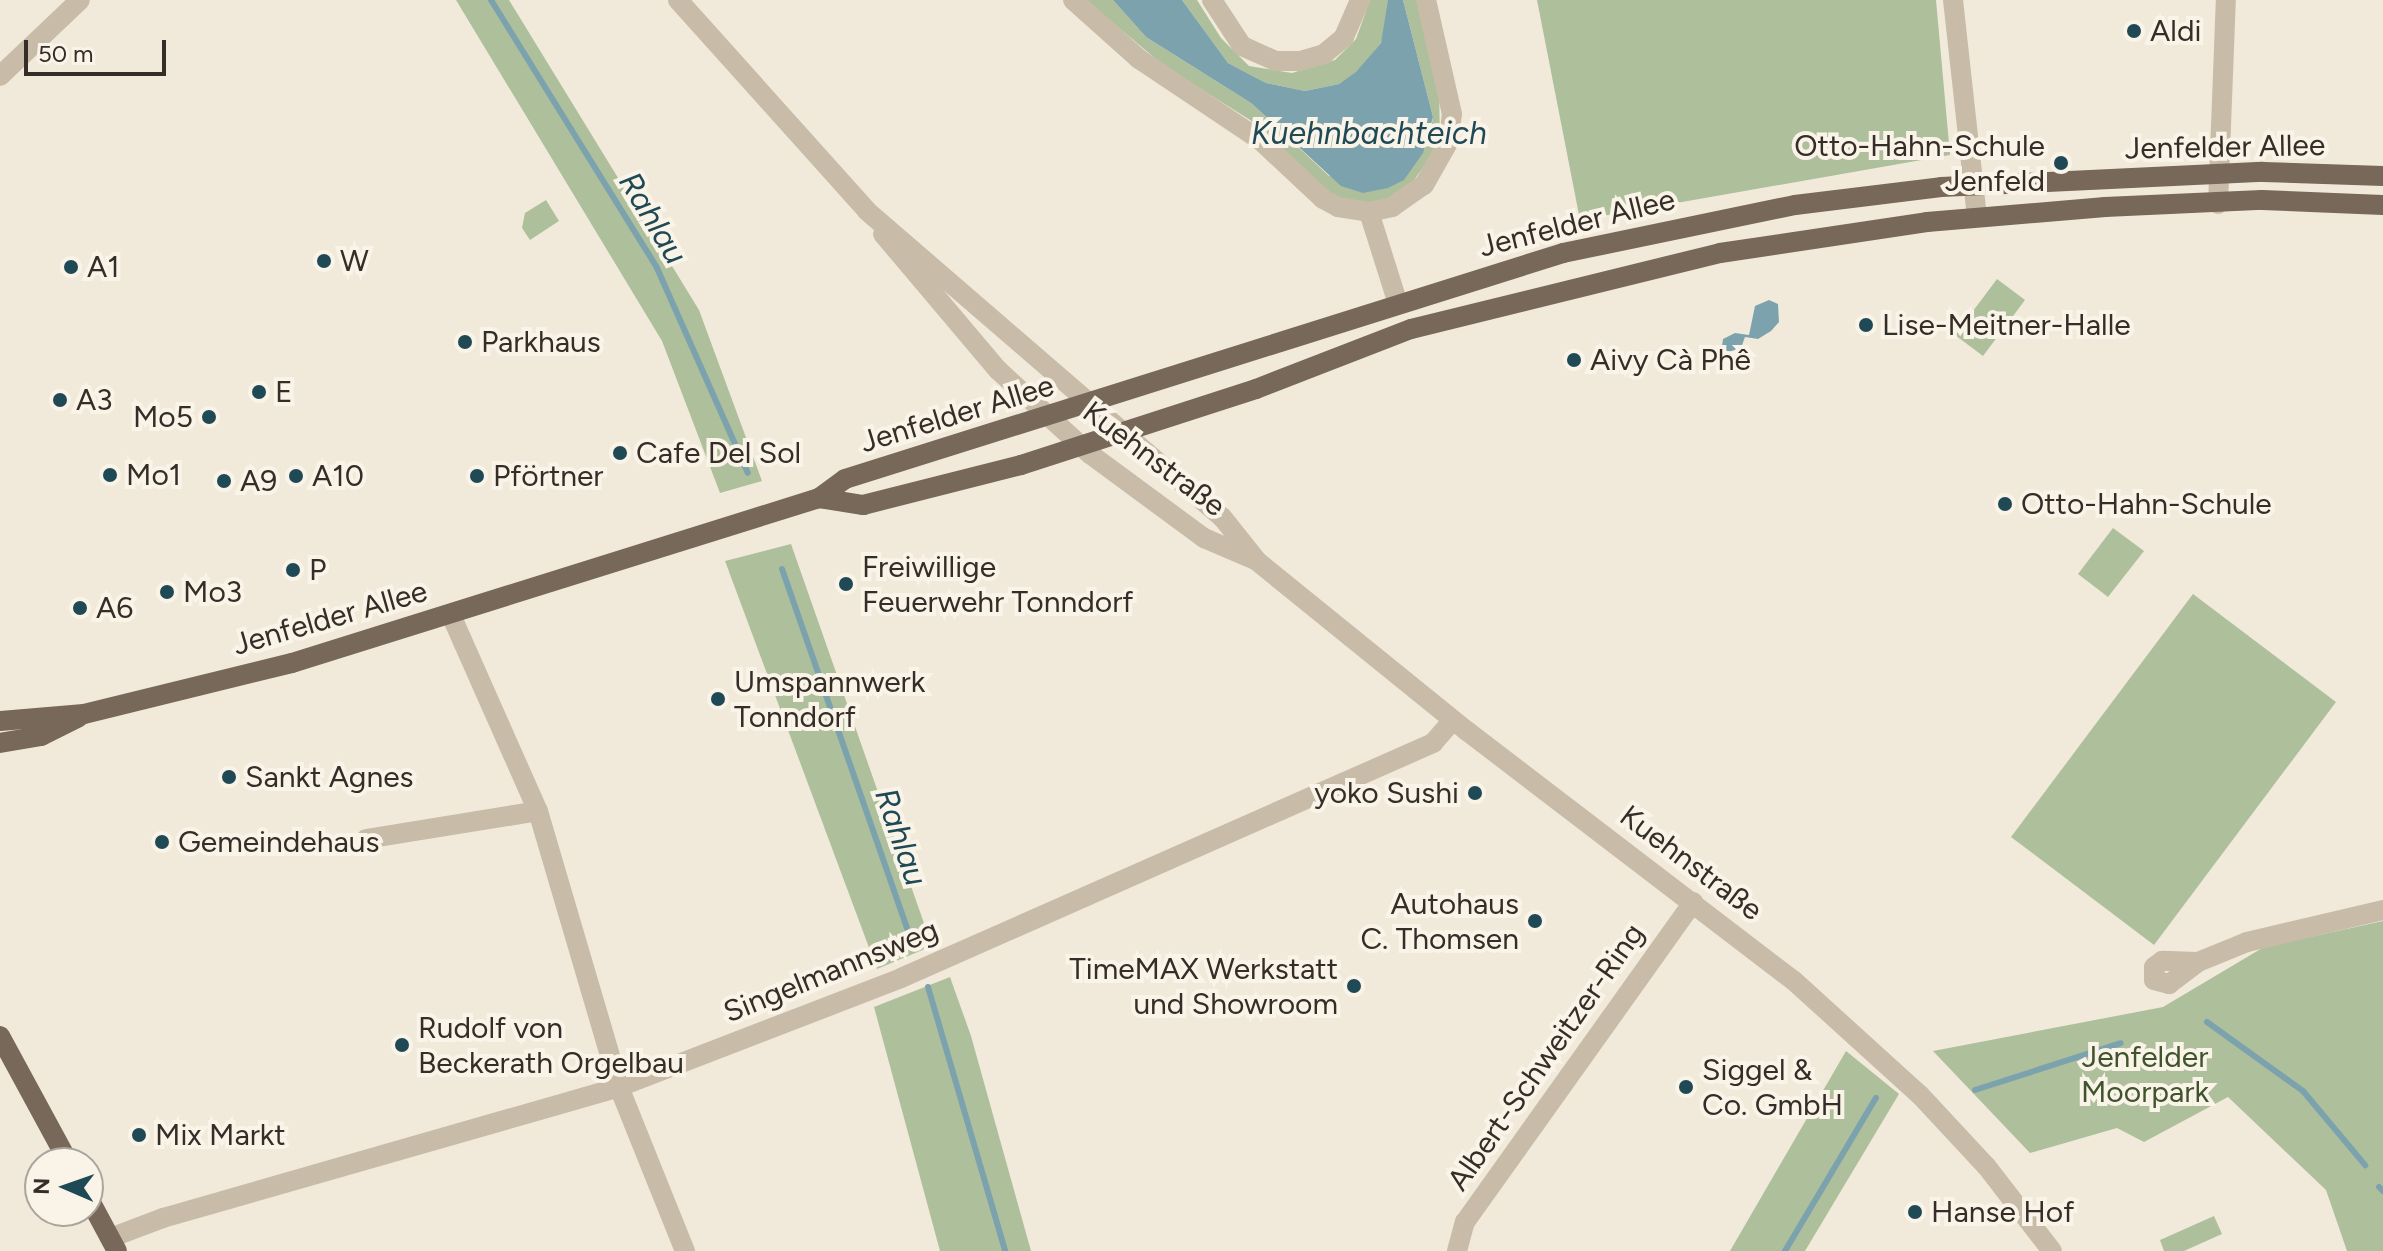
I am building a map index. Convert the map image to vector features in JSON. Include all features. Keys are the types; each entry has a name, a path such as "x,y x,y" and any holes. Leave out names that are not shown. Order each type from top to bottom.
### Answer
{"main road":[{"name":"Jenfelder Allee","path":"0,721 84,714 292,663 819,498 845,479 1091,405 1563,253 1795,205 1974,184 2219,174 2383,176"},
{"name":"Jenfelder Allee","path":"819,498 863,505 1082,446 1394,335 1573,286 1720,253 1977,217 2218,204 2383,205"},
{"path":"1394,335 1398,304"},
{"name":"Jenfelder Allee","path":"0,743 41,736 84,714"},
{"path":"0,1036 60,1147"},
{"path":"104,1227 114,1245"}],"street":[{"path":"4,67 80,0"},
{"name":"Kuehnstraße","path":"678,0 867,211 903,263 989,359 1082,446 1204,538 1257,561"},
{"path":"1073,0 1139,59 1260,140 1323,199 1369,212 1392,207 1424,185 1449,141 1452,114 1426,0"},
{"path":"1212,0 1242,46 1266,58 1300,61 1324,54 1344,37 1360,0"},
{"path":"1953,0 1977,217"},
{"path":"2218,204 2226,0"},
{"name":"Kuehnstraße","path":"867,211 1222,517 1257,561 1453,720 1793,980 1897,1073 1994,1175 2052,1251"},
{"path":"1369,212 1398,304"},
{"path":"451,615 538,811 619,1087 685,1251"},
{"name":"Singelmannsweg","path":"114,1245 163,1218 619,1087 901,978 1433,743 1453,720"},
{"path":"366,839 538,811"},
{"name":"Albert-Schweitzer-Ring","path":"1457,1251 1465,1222 1693,902"},
{"path":"2198,962 2247,942 2383,910"}],"green space":[{"path":"456,0 509,0 699,310 762,481 720,493 662,341"},
{"path":"1086,0 1113,0 1146,37 1251,103 1329,176 1430,135 1433,117 1403,0 1417,0 1439,82 1440,144 1406,191 1377,205 1335,197 1250,120 1163,65"},
{"path":"1182,0 1197,0 1221,38 1249,66 1292,73 1335,60 1356,39 1370,0 1388,0 1387,22 1381,43 1356,73 1339,84 1305,91 1266,83 1228,63"},
{"path":"1537,0 1936,0 1950,155 1580,220"},
{"path":"546,200 559,221 530,240 522,228 525,213"},
{"path":"1997,279 2025,300 1983,356 1955,335"},
{"path":"2113,528 2144,551 2108,597 2078,574"},
{"path":"791,544 932,946 877,969 725,561"},
{"path":"2193,594 2336,702 2154,945 2011,837"},
{"name":"Jenfelder Moorpark","path":"2383,921 2383,1251 2347,1251 2326,1190 2228,1097 2144,1142 2117,1128 2030,1153 1933,1051 2163,1007 2264,947"},
{"path":"950,977 971,1036 1031,1251 940,1251 874,1007"},
{"path":"1846,1051 1899,1094 1805,1251 1730,1251"},
{"path":"2214,1216 2222,1234 2184,1251 2164,1251 2160,1240"}],"water":[{"name":"Kuehnbachteich","path":"1113,0 1182,0 1228,63 1266,83 1305,91 1339,84 1356,72 1381,43 1388,0 1403,0 1433,117 1423,153 1404,180 1388,188 1363,193 1341,186 1251,103 1146,37"},
{"path":"1769,300 1778,304 1779,322 1758,339 1745,337 1741,348 1728,352 1722,346 1723,339 1735,333 1749,335 1755,306"}],"waterway":[{"name":"Rahlau","path":"491,0 657,268 748,473"},
{"name":"Rahlau","path":"782,569 911,940"},
{"name":"Rahlau","path":"928,987 1005,1251"},
{"path":"2207,1022 2303,1091 2365,1165"},
{"path":"1975,1090 2121,1043"},
{"path":"1785,1251 1876,1098"},
{"path":"2379,1187 2383,1191"}],"place":[{"name":"Aldi","path":"2134,31"},
{"name":"Otto-Hahn-Schule Jenfeld","path":"2061,163"},
{"name":"W","path":"324,261"},
{"name":"A1","path":"71,267"},
{"name":"Lise-Meitner-Halle","path":"1866,325"},
{"name":"Parkhaus","path":"465,342"},
{"name":"Aivy Cà Phê","path":"1574,360"},
{"name":"E","path":"259,392"},
{"name":"A3","path":"60,400"},
{"name":"Mo5","path":"209,417"},
{"name":"Cafe Del Sol","path":"620,453"},
{"name":"Mo1","path":"110,475"},
{"name":"A10","path":"296,476"},
{"name":"Pförtner","path":"477,476"},
{"name":"A9","path":"224,481"},
{"name":"Otto-Hahn-Schule","path":"2005,504"},
{"name":"P","path":"293,570"},
{"name":"Freiwillige Feuerwehr Tonndorf","path":"846,584"},
{"name":"Mo3","path":"167,592"},
{"name":"A6","path":"80,608"},
{"name":"Umspannwerk Tonndorf","path":"718,699"},
{"name":"Sankt Agnes","path":"229,777"},
{"name":"yoko Sushi","path":"1475,793"},
{"name":"Gemeindehaus","path":"162,842"},
{"name":"Autohaus C. Thomsen","path":"1535,921"},
{"name":"TimeMAX Werkstatt und Showroom","path":"1354,986"},
{"name":"Rudolf von Beckerath Orgelbau","path":"402,1045"},
{"name":"Siggel & Co. GmbH","path":"1686,1087"},
{"name":"Mix Markt","path":"139,1135"},
{"name":"Hanse Hof","path":"1915,1212"}]}
